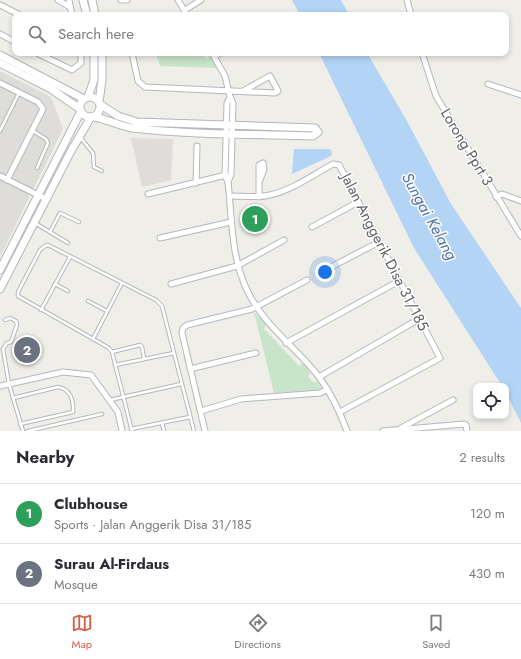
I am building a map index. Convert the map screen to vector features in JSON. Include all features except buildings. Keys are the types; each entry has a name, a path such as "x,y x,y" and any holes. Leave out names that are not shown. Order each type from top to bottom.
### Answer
{"main road":[{"path":"83,0 86,12"},
{"path":"92,0 94,12"},
{"path":"0,55 86,98 94,98 118,116 137,122 314,128 318,132 313,136 161,131 130,127 106,119 84,115 81,110 51,89 0,63"},
{"path":"0,270 39,196 81,110 94,80 94,56"},
{"path":"0,289 80,136 93,117 100,112 102,56"}],"street":[{"path":"58,0 70,7"},
{"path":"69,0 71,12"},
{"path":"120,0 127,0"},
{"path":"178,0 186,12 201,0"},
{"path":"407,0 410,12"},
{"path":"0,4 15,12"},
{"path":"0,34 12,40"},
{"path":"43,56 72,70 81,63 81,56"},
{"path":"133,56 138,81 145,87 275,93 278,91 270,76 243,91"},
{"path":"214,56 225,76 233,103 233,110 229,125"},
{"name":"Lorong Pprt 3","path":"423,56 436,96 521,236"},
{"path":"0,83 38,102 43,108 7,180"},
{"path":"488,84 521,95"},
{"path":"228,182 231,174 227,110 230,97"},
{"path":"227,110 233,110"},
{"path":"229,133 225,176 228,182 230,196 237,266 247,290 268,324 319,377 340,412 347,431"},
{"path":"196,183 197,146"},
{"name":"Jalan Anggerik Disa 31/185","path":"230,196 258,196 280,192 335,164 341,167 440,358 340,412"},
{"path":"148,194 231,174"},
{"path":"0,176 46,199"},
{"path":"258,196 260,180"},
{"path":"496,196 502,194 521,202"},
{"path":"312,227 358,202"},
{"path":"160,238 232,222"},
{"path":"171,284 237,266 284,240"},
{"path":"333,266 379,242"},
{"path":"205,431 182,333 184,326 252,309 307,280"},
{"path":"286,342 399,281"},
{"path":"319,377 420,320"},
{"path":"190,369 256,353"},
{"path":"0,386 63,372 91,375 118,412 122,431"},
{"path":"200,411 241,399 320,393 326,390"},
{"path":"398,430 453,400"},
{"path":"384,431 464,424 466,425 468,431"}],"lane":[{"path":"0,131 19,93"},
{"path":"32,131 46,139 48,143 36,168"},
{"path":"80,136 93,153 94,167 102,171"},
{"path":"50,232 60,213 79,222"},
{"path":"35,223 68,243"},
{"path":"190,417 132,430 112,352 93,338 19,298 18,292 40,250 45,246 48,246 156,300 162,306 194,431"},
{"path":"41,310 70,257"},
{"path":"93,338 122,283"},
{"path":"55,284 68,290"},
{"path":"88,301 107,311"},
{"path":"5,320 10,318 16,321 17,325 11,342 3,349 9,384 22,431"},
{"path":"112,352 140,345 142,347 144,359"},
{"path":"115,365 174,354"},
{"path":"110,400 181,384"},
{"path":"13,398 58,387 65,389 70,394 73,412 20,424"},
{"path":"28,431 43,429 102,414"},
{"path":"162,423 164,431"}],"shaded area":[{"path":"0,71 51,97 63,129 0,257"},
{"path":"131,138 173,139 171,180 142,187"}],"green space":[{"path":"157,56 204,56 206,59 210,56 218,68 160,66"},
{"path":"254,312 266,324 264,329 299,366 303,363 310,373 308,377 314,383 317,381 321,388 320,390 274,393"}],"water":[{"path":"292,0 341,0 347,12 298,12"},
{"name":"Sungai Kelang","path":"320,56 369,56 407,121 451,204 521,308 521,423 509,399 509,383 500,383 414,248"},
{"path":"294,149 330,149 332,153 331,156 292,174"},
{"path":"262,215 265,220 252,228 249,222"}],"place":[{"name":"Clubhouse","path":"255,219"},
{"name":"Surau Al-Firdaus","path":"27,350"}]}
